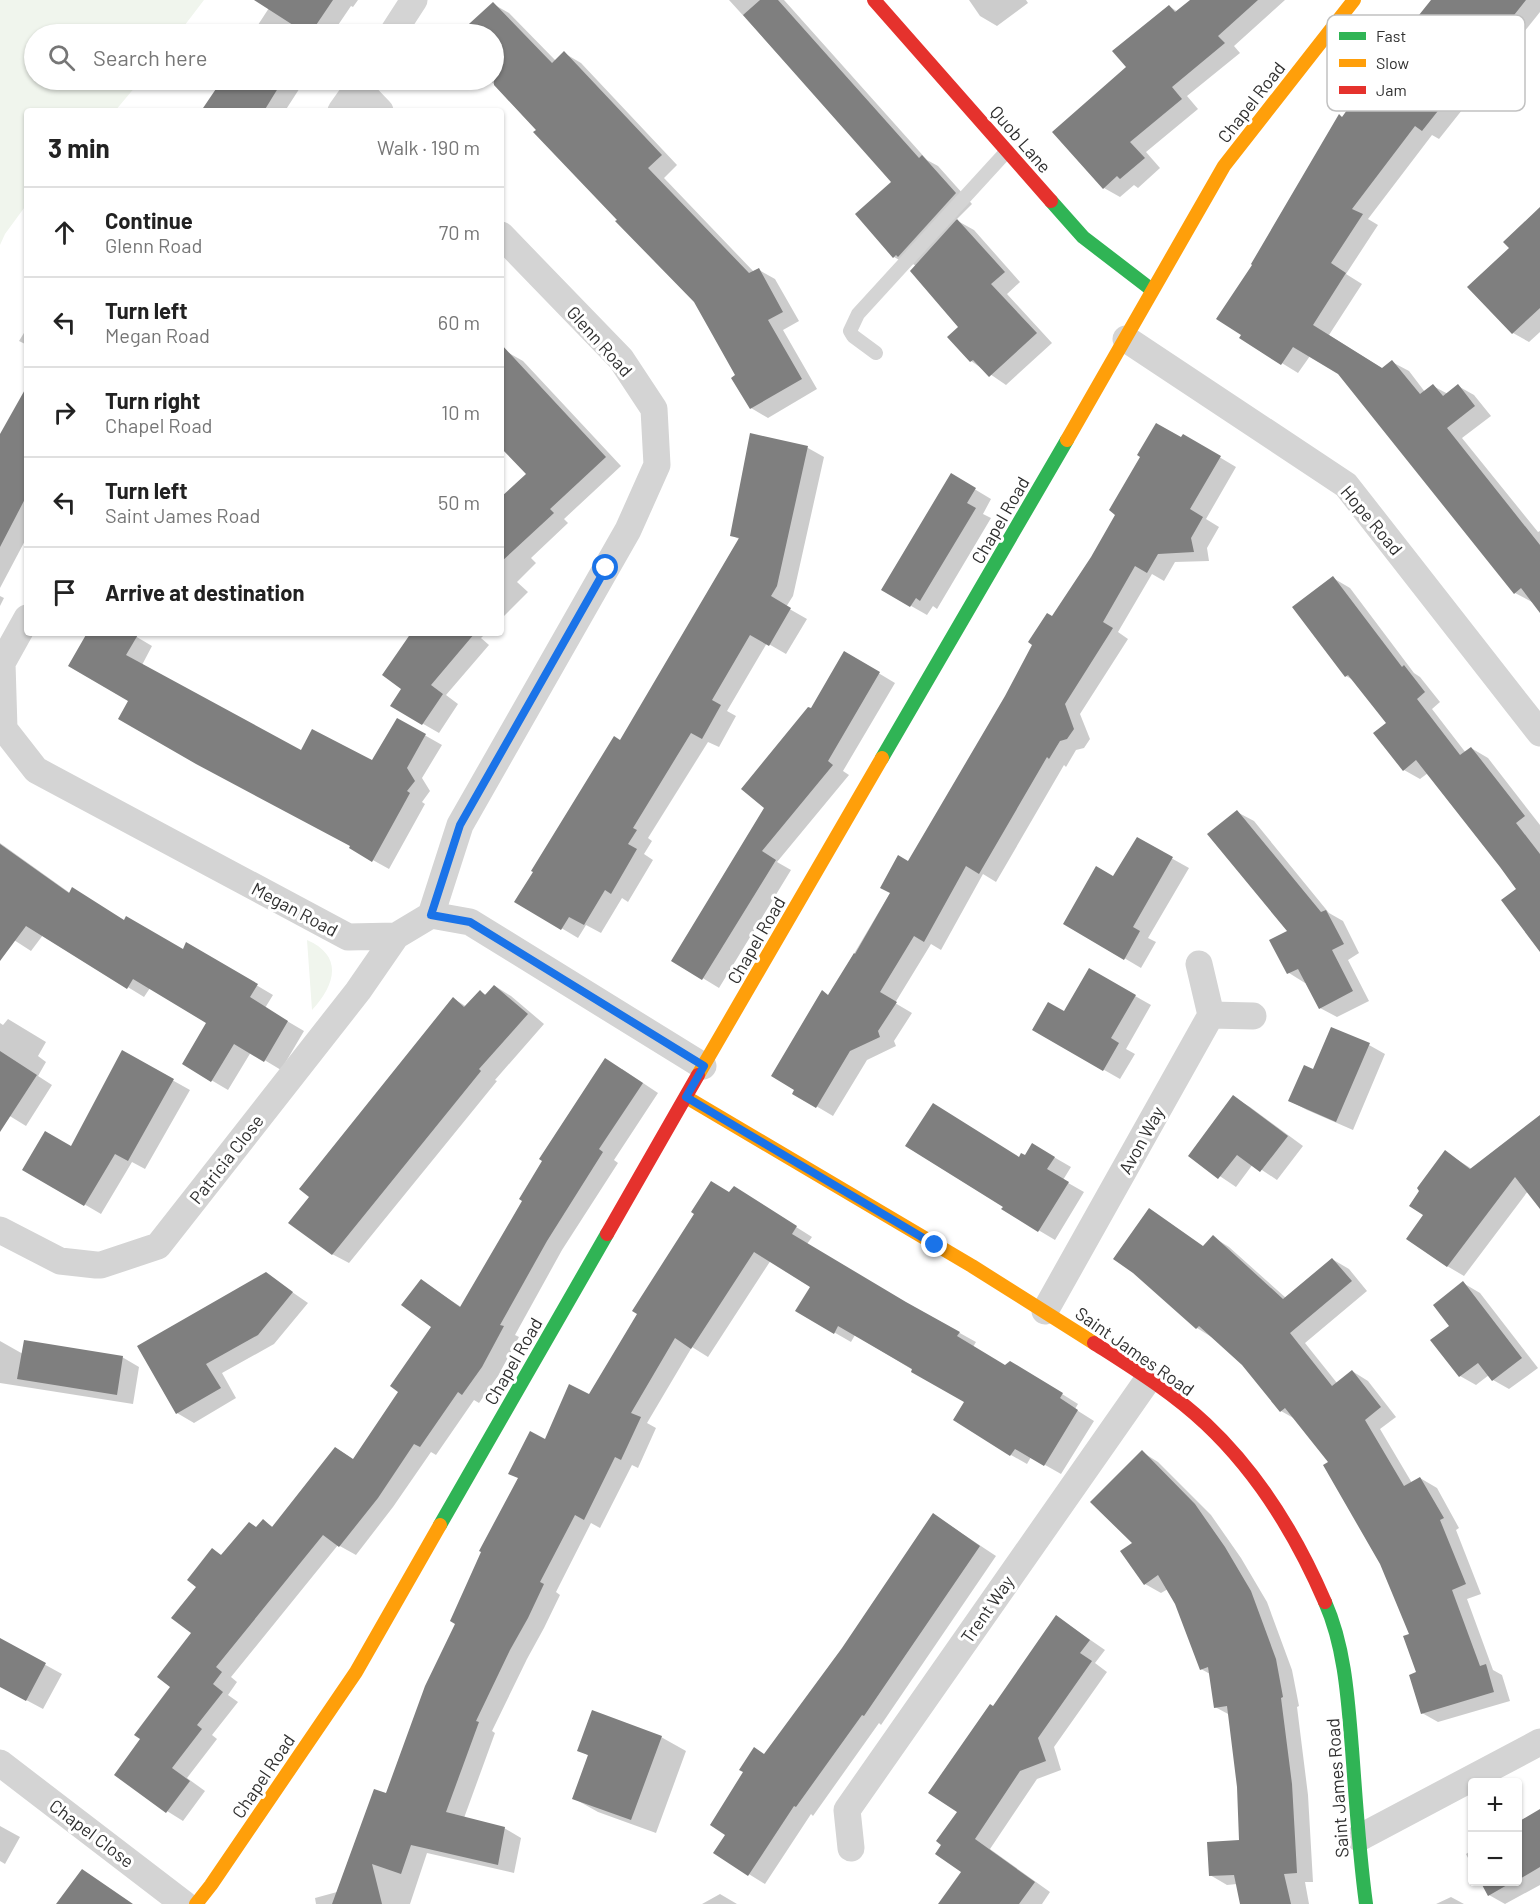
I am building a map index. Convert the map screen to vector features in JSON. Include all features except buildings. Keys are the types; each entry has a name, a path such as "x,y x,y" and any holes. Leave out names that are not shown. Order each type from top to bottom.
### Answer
{"street":[{"path":"398,24 414,0"},
{"name":"Quob Lane","path":"874,0 1083,237 1152,290"},
{"name":"Chapel Road","path":"1342,15 1354,0"},
{"name":"Chapel Road","path":"196,1904 356,1672 1224,166 1327,34"},
{"path":"343,108 355,90"},
{"path":"365,90 378,108"},
{"name":"Glenn Road","path":"431,915 460,825 628,530 657,465 654,409 621,358 504,239"},
{"name":"Hope Road","path":"1126,339 1346,485 1540,733"},
{"name":"Megan Road","path":"24,623 2,663 4,729 36,770 348,937 396,936 431,915"},
{"path":"431,915 470,922 704,1066"},
{"name":"Patricia Close","path":"0,1230 60,1261 96,1265 158,1246 358,991 396,936"},
{"path":"1199,964 1211,1015 1253,1016"},
{"name":"Avon Way","path":"1045,1311 1211,1015"},
{"name":"Saint James Road","path":"686,1097 1045,1311 1149,1378 1206,1424 1241,1463 1276,1510 1315,1578 1334,1622 1348,1699 1366,1904"},
{"name":"Trent Way","path":"851,1848 847,1810 1149,1378"},
{"path":"1359,1838 1540,1742"},
{"name":"Chapel Close","path":"0,1763 184,1904"},
{"path":"211,1885 222,1898"}],"lane":[{"path":"876,353 853,336 850,331 858,314 1007,151"}],"shaded area":[{"path":"0,0 204,0 186,24 24,24 24,90 133,90 118,108 24,108 24,208 5,234 0,245"},
{"path":"307,940 327,954 332,972 326,991 312,1010"}],"traffic: fast":[{"path":"1051,201 1083,237 1152,290"},
{"path":"882,758 1067,440"},
{"path":"440,1525 607,1234"},
{"path":"1325,1602 1337,1637 1344,1674 1366,1904"}],"traffic: slow":[{"path":"1342,15 1354,0"},
{"path":"1067,440 1224,166 1327,34"},
{"path":"698,1075 882,758"},
{"path":"686,1097 972,1266 1094,1343"},
{"path":"196,1904 356,1672 440,1525"}],"traffic: jam":[{"path":"874,0 1051,201"},
{"path":"607,1234 698,1075"},
{"path":"1094,1343 1180,1401 1206,1424 1243,1463 1289,1530 1325,1602"}],"route":[{"path":"606,568 460,825 431,915 470,922 704,1066 686,1097 935,1245"}]}
